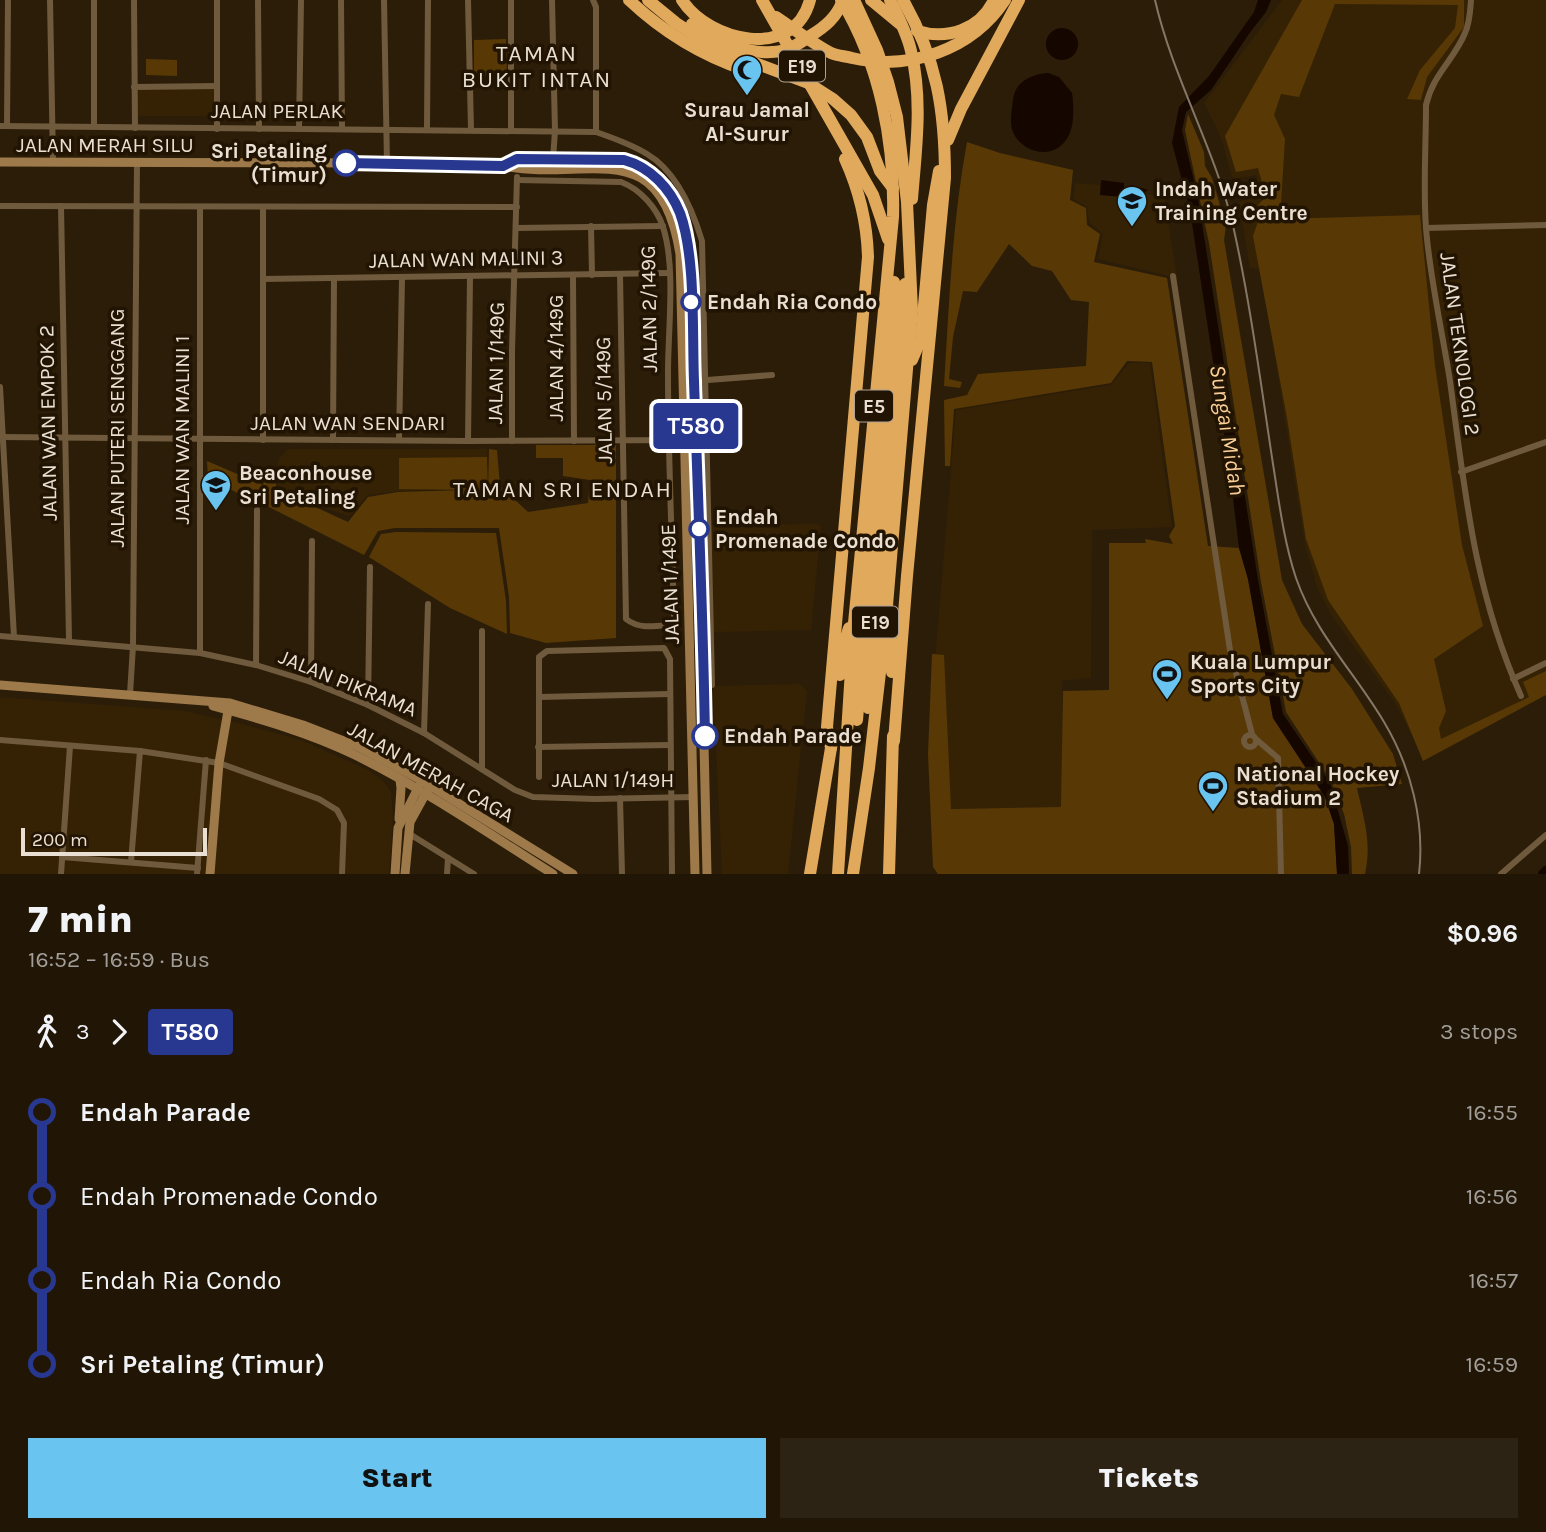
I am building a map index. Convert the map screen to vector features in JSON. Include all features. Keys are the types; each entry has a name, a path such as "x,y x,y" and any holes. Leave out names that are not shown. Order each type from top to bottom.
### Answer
{"highway":[{"path":"629,0 655,23 702,53 743,69 787,75"},
{"path":"648,0 676,23 713,47 821,90 850,115 867,137 880,171 894,188"},
{"path":"662,0 697,28 728,44 762,53 788,49 824,28 839,9 842,0"},
{"path":"682,0 694,15 719,30 764,40 778,37 796,25 805,14 810,0"},
{"name":"E19","path":"762,0 873,195 885,226 891,254 894,299 890,394 856,848"},
{"name":"E5","path":"838,874 854,623 894,188 888,129 878,90 868,56 842,0"},
{"name":"E5","path":"853,874 869,768 885,629 912,310 911,264 900,140 888,82 870,31 854,0"},
{"path":"871,0 892,19 907,27 935,35 955,33 970,26 985,14 994,0"},
{"name":"E19","path":"847,761 855,742 918,124 918,89 911,49 890,0"},
{"path":"889,872 894,741 943,204 945,136 937,78 926,46 902,0"},
{"path":"772,14 833,54 876,64 925,57 947,50 986,25 1005,0"},
{"path":"908,368 921,339 933,205 942,157 951,129 1019,0"},
{"path":"831,748 827,727 867,282 867,231 861,201 844,157 839,135"},
{"path":"810,871 831,748 842,650 848,629 854,623"},
{"path":"885,629 891,642 890,719 894,741"}],"street":[{"path":"3,126 8,0"},
{"path":"50,0 53,162"},
{"path":"94,0 94,127"},
{"path":"134,0 135,128"},
{"path":"217,0 217,129"},
{"path":"258,0 258,129"},
{"path":"299,129 301,0"},
{"path":"341,0 342,128"},
{"path":"384,0 387,163"},
{"path":"427,128 428,0"},
{"path":"468,0 471,129"},
{"path":"511,0 511,130"},
{"path":"552,0 555,131 553,159"},
{"path":"593,0 596,7 596,132 650,155 670,176 693,213 702,241 712,685"},
{"name":"JALAN TEKNOLOGI 2","path":"1471,0 1470,20 1465,35 1430,88 1426,105 1426,228 1479,577 1496,634 1521,696"},
{"path":"134,87 217,86"},
{"name":"JALAN PERLAK","path":"3,126 427,128 596,132"},
{"name":"JALAN 1/149E","path":"517,164 553,159 606,158 633,162 654,176 672,197 681,215 688,248 694,382 707,874"},
{"name":"JALAN MERAH SILU","path":"0,162 517,164"},
{"name":"JALAN PUTERI SENGGANG","path":"130,694 133,646 137,163"},
{"name":"JALAN 1/149E","path":"517,164 621,169 640,178 660,197 674,223 680,254 683,298 683,440 695,874"},
{"name":"JALAN 1/149G","path":"512,441 517,164"},
{"name":"JALAN 2/149G","path":"517,180 621,182 643,196 663,226 669,273 669,440 674,624 655,626"},
{"path":"0,206 517,207"},
{"name":"JALAN WAN EMPOK 2","path":"61,206 69,640"},
{"name":"JALAN WAN MALINI 1","path":"200,207 200,653"},
{"path":"263,440 264,208"},
{"path":"1426,228 1546,225"},
{"path":"591,226 592,275"},
{"path":"516,228 663,226"},
{"name":"JALAN WAN MALINI 3","path":"263,279 669,273"},
{"name":"JALAN 5/149G","path":"620,274 626,619 635,626 655,626"},
{"name":"JALAN 4/149G","path":"573,276 574,441"},
{"path":"1173,276 1230,650 1254,737 1278,758 1281,874"},
{"path":"468,442 470,277"},
{"path":"333,440 334,278"},
{"path":"400,440 402,278"},
{"path":"682,382 772,375"},
{"path":"0,387 14,637"},
{"name":"JALAN WAN SENDARI","path":"2,438 468,442 696,440"},
{"path":"1461,472 1546,442"},
{"path":"256,666 257,510"},
{"path":"311,682 312,541"},
{"path":"368,705 370,566"},
{"path":"424,733 428,604"},
{"path":"482,631 482,769"},
{"name":"JALAN PIKRAMA","path":"0,636 200,653 311,682 368,705 424,733 515,790 533,797"},
{"path":"539,777 539,657 547,651 664,648 670,659 672,874"},
{"path":"1513,679 1546,663"},
{"name":"JALAN MERAH CAGA","path":"0,685 184,698 229,706 303,725 359,747 554,874"},
{"path":"539,697 670,694"},
{"path":"210,874 223,764 221,750 229,706"},
{"name":"JALAN MERAH CAGA","path":"229,706 300,731 355,755 400,780 423,788 573,874"},
{"path":"0,740 140,751 206,760 319,799 337,810 344,823 342,874"},
{"path":"538,747 670,745"},
{"path":"61,874 70,746"},
{"path":"131,862 140,751"},
{"path":"62,857 131,862 197,871 206,760"},
{"path":"395,874 400,780"},
{"path":"398,828 423,788"},
{"path":"405,874 410,822 423,788"},
{"name":"JALAN 1/149H","path":"533,797 694,797"},
{"path":"621,799 622,874"},
{"path":"408,833 474,874"},
{"path":"1501,874 1546,835"},
{"path":"447,874 448,858"}],"shaded area":[{"path":"1282,0 1546,0 1546,691 1423,756 1395,703 1332,616 1317,587 1305,544 1261,269 1250,268 1239,202 1261,194 1256,175 1235,179 1231,175 1222,140 1204,103"},
{"path":"1302,0 1464,0 1464,27 1427,77 1421,100 1407,99 1420,70 1455,28 1458,5 1335,4 1299,97 1281,94 1274,115 1285,139 1280,219 1420,215 1435,366 1462,545 1483,626 1434,659 1446,711 1439,728 1441,739 1529,697 1523,682 1546,671 1546,695 1423,761 1399,703 1328,600 1306,539 1287,418 1253,236 1259,219 1258,205 1266,197 1258,168 1236,172 1225,136"},
{"path":"506,39 507,75 474,76 474,40"},
{"path":"146,59 177,60 177,76 146,75"},
{"path":"214,88 215,116 137,116 137,89"},
{"path":"1188,114 1204,152 1205,166 1212,178 1226,226 1224,240 1282,580 1302,624 1352,689 1393,754 1402,784 1357,788 1367,841 1365,874 1352,874 1351,847 1344,814 1331,781 1286,712 1261,582 1209,243 1185,130"},
{"name":"Kuala Lumpur Sports City","path":"967,142 1000,153 1073,170 1070,200 1086,208 1087,225 1100,234 1094,262 1167,278 1208,546 1239,548 1248,579 1273,718 1325,797 1334,824 1337,874 938,874 933,867 928,754 932,654 944,655 951,809 1061,807 1063,691 1109,690 1109,543 1146,543 1145,539 1173,544 1169,536 1175,526 1152,362 1127,361 1111,383 954,409 950,466 945,466 944,400 967,395 978,374 1086,366 1089,302 1071,300 1052,271 1032,266 1009,244 977,292 963,291 953,337 949,379 962,382 960,388 944,386 954,233"},
{"name":"Indah Water Training Centre","path":"1101,180 1124,183 1124,188 1132,185 1141,187 1148,190 1144,194 1164,196 1177,278 1098,259 1103,234 1089,222 1087,207 1073,199 1075,183 1100,185"},
{"path":"1129,363 1150,363 1172,527 1092,530 1091,678 1062,681 1062,807 935,809 934,673 956,410 1111,385"},
{"path":"536,445 616,445 616,638 546,643 510,633 509,597 499,528 395,528 378,531 364,555 208,479 207,461 263,485 267,472 276,470 276,495 313,506 348,522 368,497 398,492 468,490 399,489 399,458 487,457 488,490 489,449 497,450 500,486 528,512 588,503 590,480 563,476 563,458 536,458"},
{"path":"288,449 487,449 486,487 368,495 349,516 278,493 278,460"},
{"path":"711,525 821,526 811,630 713,632"},
{"path":"496,533 506,601 507,634 450,608 369,557 381,534"},
{"name":"Endah Parade","path":"800,684 807,691 788,874 722,874 713,686"},
{"path":"0,697 184,711 301,740 368,770 384,782 391,792 393,815 389,874 0,874"}],"water":[{"name":"Sungai Midah","path":"1258,0 1271,0 1266,12 1211,90 1186,112 1182,130 1198,198 1258,580 1283,714 1330,783 1348,846 1349,874 1337,874 1334,824 1325,797 1273,718 1248,579 1239,548 1190,210 1172,143 1179,107 1209,76 1254,12"},
{"path":"1062,28 1073,33 1078,44 1073,55 1062,60 1051,55 1046,44 1051,33"},
{"path":"1048,73 1059,77 1072,93 1073,111 1066,140 1054,150 1046,152 1023,145 1013,132 1011,121 1017,88 1025,80"},
{"path":"1101,180 1124,183 1124,188 1132,185 1148,190 1141,195 1130,195 1124,189 1123,197 1100,195"}],"waterway":[{"path":"1543,874 1546,871"}],"tram line":[{"path":"1155,0 1172,58 1217,171 1234,230 1251,317 1282,522 1296,578 1314,617 1373,704 1402,757 1418,815 1419,874"}],"bus line":[{"name":"T580","path":"346,163 503,166 517,159 606,158 633,162 640,166 654,176 672,197 681,215 688,248 705,736"}],"place":[{"name":"Surau Jamal Al-Surur","path":"747,97"},
{"name":"Sri Petaling (Timur)","path":"346,163"},
{"name":"Indah Water Training Centre","path":"1132,228"},
{"name":"Endah Ria Condo","path":"691,302"},
{"name":"Beaconhouse Sri Petaling","path":"216,512"},
{"name":"Endah Promenade Condo","path":"699,529"},
{"name":"Kuala Lumpur Sports City","path":"1167,701"},
{"name":"Endah Parade","path":"705,736"},
{"name":"National Hockey Stadium 2","path":"1213,813"}],"district":[{"name":"TAMAN BUKIT INTAN","path":"537,66"},
{"name":"TAMAN SRI ENDAH","path":"563,489"}]}
